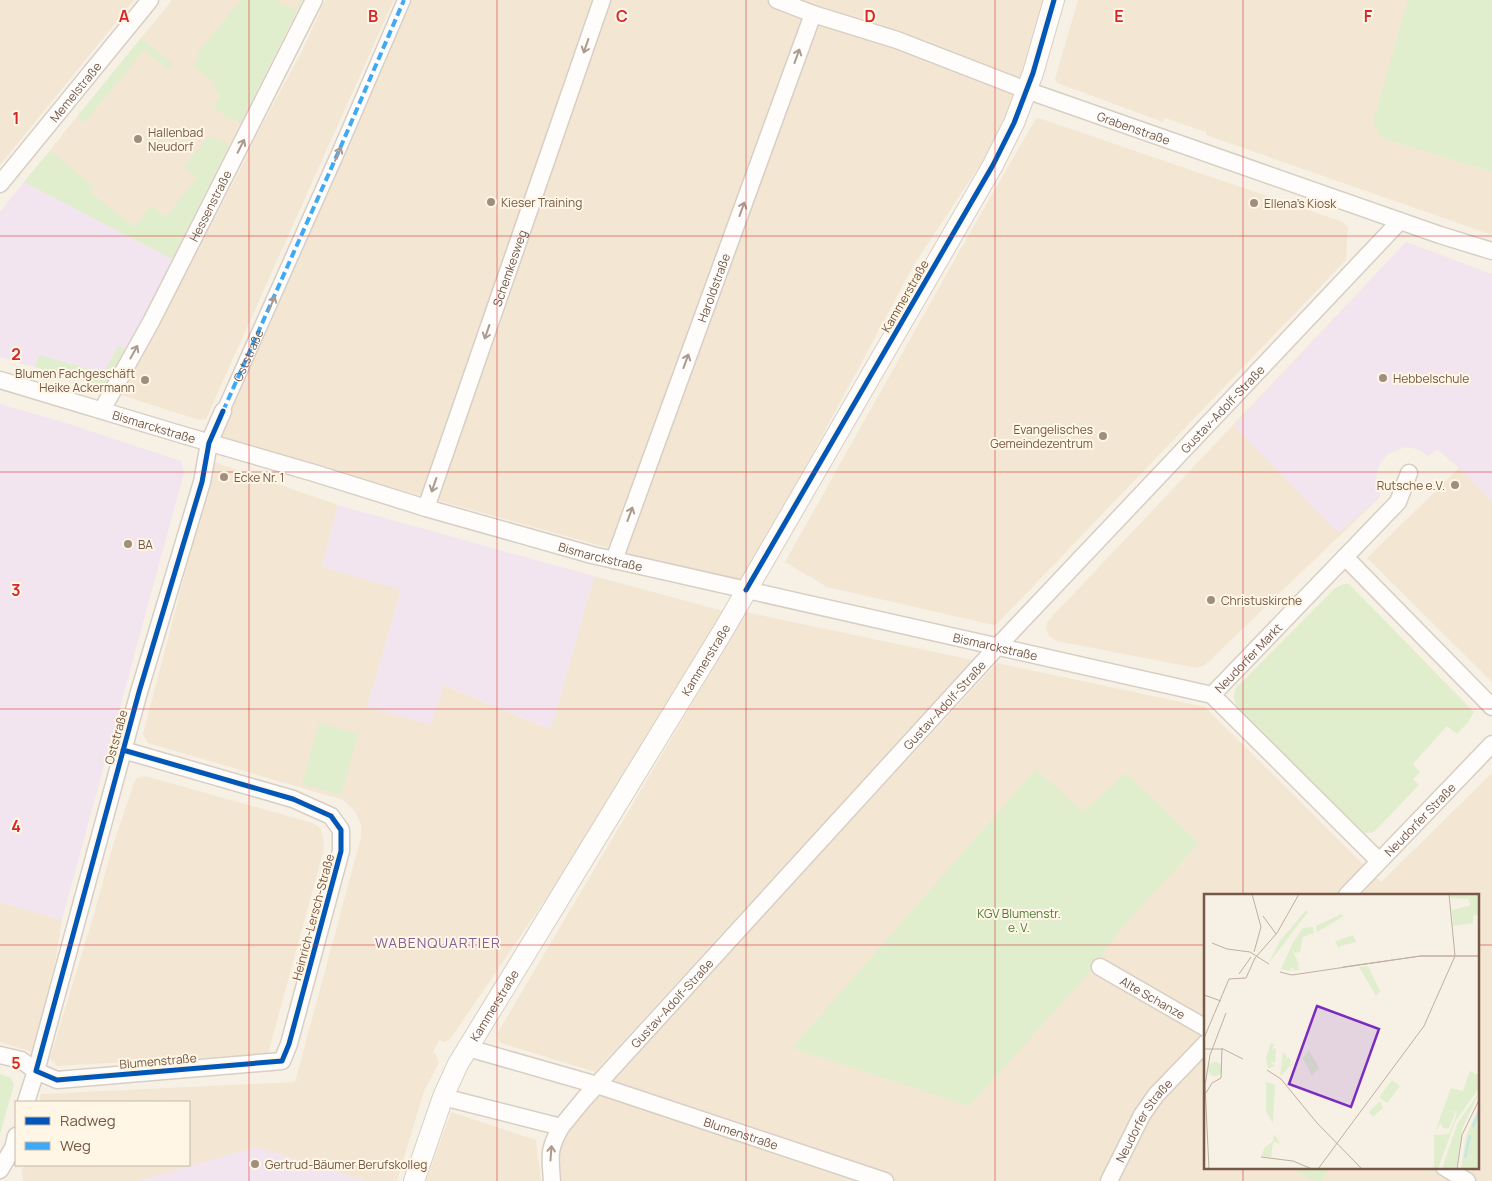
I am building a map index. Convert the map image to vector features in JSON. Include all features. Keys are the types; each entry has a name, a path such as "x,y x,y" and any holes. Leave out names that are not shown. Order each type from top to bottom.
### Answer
{"street":[{"name":"Memelstraße","path":"0,184 150,0"},
{"name":"Hessenstraße","path":"102,410 152,320 314,0"},
{"name":"Oststraße","path":"26,1101 138,692 202,482 209,443 404,0"},
{"name":"Schemkesweg","path":"426,508 602,0"},
{"name":"Grabenstraße","path":"777,0 813,14 897,40 1026,90 1400,221 1492,251"},
{"name":"Kammerstraße","path":"414,1181 443,1097 458,1064 591,849 746,590 993,165 1014,123 1033,73 1054,0"},
{"name":"Haroldstraße","path":"614,560 813,14"},
{"name":"Gustav-Adolf-Straße","path":"597,1085 996,647 1400,221"},
{"name":"Bismarckstraße","path":"0,380 426,508 614,560 1212,695"},
{"name":"Neudorfer Markt","path":"1379,861 1212,695 1398,502 1409,472"},
{"path":"1345,557 1492,707"},
{"name":"Neudorfer Straße","path":"1348,894 1492,744"},
{"name":"Heinrich-Lersch-Straße","path":"123,750 293,799 331,816 341,830 342,851 289,1044 282,1061"},
{"name":"Alte Schanze","path":"1100,967 1204,1027"},
{"name":"Neudorfer Straße","path":"1109,1181 1142,1115 1156,1094 1204,1045"},
{"name":"Blumenstraße","path":"468,1048 597,1085 885,1181"},
{"name":"Blumenstraße","path":"0,1055 21,1060 36,1071 57,1080 282,1061"},
{"path":"552,1181 550,1160 552,1144 561,1127 597,1085"},
{"path":"443,1097 561,1127"},
{"path":"0,1170 13,1148 15,1140"},
{"path":"1446,1168 1467,1181"}],"shaded area":[{"path":"0,0 134,0 0,165"},
{"path":"172,0 303,0 172,259 24,182"},
{"path":"325,0 394,0 206,419 199,420 121,395 303,49"},
{"path":"404,0 1051,0 1026,96 915,263 742,585 210,437"},
{"path":"1078,0 1421,0 1381,138 1492,172 1492,235 1206,135 1206,132 1165,118 1163,122 1057,83 1055,79"},
{"path":"1039,118 1343,222 1348,227 1346,260 997,624 993,625 827,587 785,562 960,250 1035,120"},
{"path":"24,182 172,259 144,315 104,387 0,357 0,212"},
{"path":"1406,242 1492,274 1492,682 1367,558 1459,468 1437,449 1428,456 1418,449 1405,447 1388,454 1380,463 1376,476 1380,497 1205,665 1197,668 1056,641 1049,636 1046,628 1047,622"},
{"path":"1406,242 1492,274 1492,502 1438,449 1428,456 1418,449 1405,447 1388,454 1380,463 1376,476 1380,497 1338,533 1234,426"},
{"path":"0,404 60,421 181,461 184,473 62,920 0,902"},
{"path":"214,462 338,505 322,567 401,589 368,707 443,685 549,729 554,719 594,576 723,611 622,787 451,1038 445,1042 439,1040 433,1052 439,1063 424,1091 397,1181 23,1181 24,1166 190,1166 190,1101 39,1101 41,1094 295,1082 361,837 361,824 354,810 343,800 148,743 143,734"},
{"path":"338,505 594,576 554,719 549,729 444,685 431,725 367,707 401,590 322,567"},
{"path":"746,612 973,660 595,1072 501,1043 497,1034"},
{"path":"997,663 1205,707 1381,882 1492,773 1492,1181 561,1181 558,1152 580,1113"},
{"path":"145,776 313,823 320,828 324,849 268,1054 57,1066 50,1058 112,848 134,783 137,778"},
{"path":"0,902 62,920 55,963 32,1052 0,1042"},
{"path":"451,1112 536,1140 541,1181 426,1181"},
{"name":"Gertrud-Bäumer Berufskolleg","path":"257,1147 367,1181 138,1181"}],"green space":[{"path":"241,0 275,0 295,10 300,0 302,0 241,123 226,117 213,106 221,95 214,89 217,85 193,65 200,56 197,53"},
{"path":"1408,0 1492,0 1492,172 1381,138 1373,122"},
{"path":"141,38 173,64 168,69 144,50 84,123 77,117"},
{"path":"209,136 229,145 172,259 24,182 50,151 94,187 90,192 134,227 151,206 166,217 197,178 184,167"},
{"path":"118,346 125,349 104,387 35,367 39,355 104,373"},
{"path":"1349,584 1474,712 1469,721 1457,734 1447,726 1413,764 1420,772 1413,779 1419,785 1374,832 1365,833 1239,710 1234,697 1235,689 1335,588"},
{"path":"319,723 358,734 341,795 302,784"},
{"name":"KGV Blumenstr. e. V.","path":"1036,769 1083,812 1126,773 1199,843 1122,928 1082,981 969,1106 792,1048"},
{"path":"0,1074 11,1078 14,1085 0,1134"},
{"path":"1292,1168 1329,1168 1322,1181 1314,1181"}],"marked path":[{"path":"223,411 404,0"}],"cycle path":[{"path":"746,590 993,165 1014,123 1033,73 1054,0"},
{"path":"123,750 293,799 331,816 341,830 341,851 289,1044 282,1061 57,1080 36,1071 139,692 202,482 209,443 223,411"}],"place":[{"name":"Hallenbad Neudorf","path":"138,139"},
{"name":"Kieser Training","path":"491,202"},
{"name":"Ellena's Kiosk","path":"1254,203"},
{"name":"Hebbelschule","path":"1383,378"},
{"name":"Blumen Fachgeschäft Heike Ackermann","path":"145,380"},
{"name":"Evangelisches Gemeindezentrum","path":"1103,436"},
{"name":"Ecke Nr. 1","path":"224,477"},
{"name":"Rutsche e.V.","path":"1455,485"},
{"name":"BA","path":"128,544"},
{"name":"Christuskirche","path":"1211,600"},
{"name":"Gertrud-Bäumer Berufskolleg","path":"255,1164"}],"district":[{"name":"WABENQUARTIER","path":"438,942"}]}
